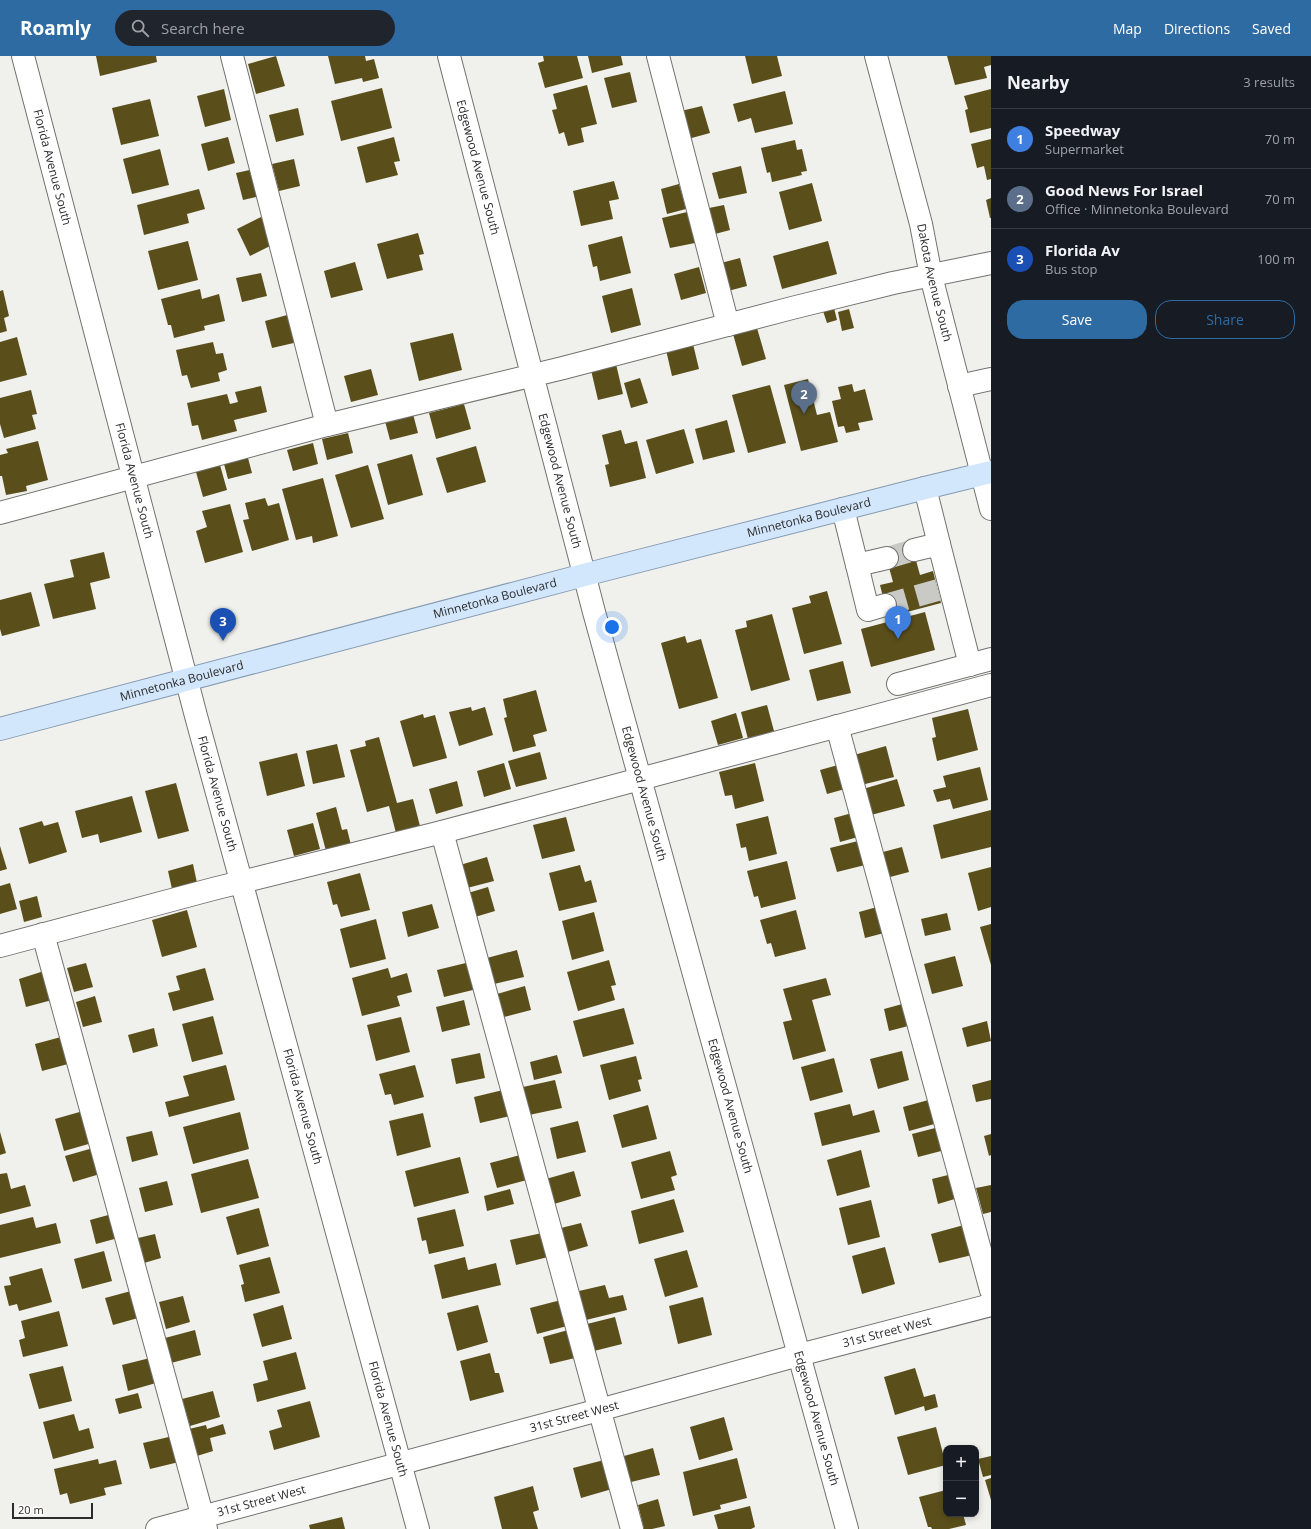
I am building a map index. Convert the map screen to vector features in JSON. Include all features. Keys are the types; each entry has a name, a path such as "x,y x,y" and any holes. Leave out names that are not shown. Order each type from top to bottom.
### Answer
{"main road":[{"name":"Minnetonka Boulevard","path":"0,729 584,575 987,473"}],"street":[{"name":"Florida Avenue South","path":"23,56 186,680 418,1529"},
{"path":"232,56 327,425"},
{"name":"Edgewood Avenue South","path":"449,56 584,575 847,1529"},
{"path":"658,56 728,325"},
{"name":"Dakota Avenue South","path":"876,56 921,224 931,276 959,386 987,473 991,509"},
{"path":"0,513 327,425 533,375 893,283 991,263"},
{"path":"959,386 991,379"},
{"path":"925,488 941,551 944,588 970,665"},
{"path":"843,509 868,610 886,605"},
{"path":"915,558 941,551"},
{"path":"859,572 888,564"},
{"path":"898,684 991,659"},
{"path":"0,946 242,882 442,832 991,685"},
{"path":"837,726 991,1290"},
{"path":"442,832 632,1529"},
{"path":"43,934 204,1523"},
{"name":"31st Street West","path":"157,1529 204,1523 400,1463 799,1355 991,1305"}],"building":[{"path":"96,56 156,56 157,62 100,76"},
{"path":"276,56 285,86 256,94 248,64"},
{"path":"328,56 365,56 366,61 374,59 379,78 363,82 362,78 335,84"},
{"path":"543,56 577,56 583,78 545,88 538,63 544,61"},
{"path":"588,56 621,56 623,65 592,73"},
{"path":"745,56 777,56 782,76 752,84"},
{"path":"947,56 991,56 991,65 984,67 987,78 955,85"},
{"path":"630,72 637,102 612,108 604,78"},
{"path":"587,85 597,124 581,128 584,142 568,146 564,132 559,134 552,110 557,109 553,94"},
{"path":"382,88 392,128 341,141 331,101"},
{"path":"224,89 231,120 205,127 197,96"},
{"path":"991,89 991,128 970,133 965,110 968,109 964,96"},
{"path":"785,91 793,124 755,133 751,118 738,122 733,104"},
{"path":"150,99 159,136 121,145 112,108"},
{"path":"702,106 710,133 688,139 681,111"},
{"path":"298,108 304,135 276,142 269,115"},
{"path":"228,137 235,163 208,171 201,144"},
{"path":"394,137 400,161 394,162 398,175 366,183 357,147"},
{"path":"991,139 991,179 987,180 984,166 977,168 971,144"},
{"path":"795,140 797,150 802,149 807,171 801,172 802,175 772,182 770,172 767,173 761,148"},
{"path":"160,149 169,185 132,194 123,159"},
{"path":"294,159 300,186 279,191 272,164"},
{"path":"741,166 747,193 719,199 712,173"},
{"path":"254,169 260,196 243,200 236,173"},
{"path":"614,181 619,199 609,201 613,219 581,226 573,191"},
{"path":"812,183 822,221 789,230 779,192"},
{"path":"679,184 686,209 667,214 661,189"},
{"path":"199,189 205,209 187,214 189,223 144,235 137,205"},
{"path":"991,198 991,218 990,218 986,200"},
{"path":"724,205 730,230 715,234 709,208"},
{"path":"687,212 695,243 670,248 662,218"},
{"path":"261,217 274,244 250,256 237,229"},
{"path":"418,233 424,254 419,255 423,270 387,279 377,244"},
{"path":"622,236 631,273 600,281 597,266 593,267 588,245"},
{"path":"188,241 198,280 158,290 148,251"},
{"path":"828,241 837,274 782,289 773,256"},
{"path":"740,258 747,286 728,291 721,263"},
{"path":"355,262 363,290 331,298 324,271"},
{"path":"699,267 706,293 681,300 674,274"},
{"path":"261,273 267,296 242,302 236,278"},
{"path":"632,288 641,325 611,333 602,296"},
{"path":"200,289 202,299 219,294 225,321 204,326 205,330 174,338 171,325 168,325 161,299"},
{"path":"3,290 9,316 4,318 7,331 0,333 0,291"},
{"path":"834,308 837,320 827,323 823,311"},
{"path":"849,309 854,328 842,331 838,312"},
{"path":"291,314 298,342 272,348 265,321"},
{"path":"757,328 766,359 742,366 733,334"},
{"path":"453,333 462,370 419,381 410,343"},
{"path":"17,337 27,375 0,382 0,342"},
{"path":"213,342 216,354 223,353 227,370 218,373 220,381 191,388 187,375 182,376 176,350"},
{"path":"693,344 699,369 672,376 666,350"},
{"path":"616,364 623,394 598,400 591,370"},
{"path":"371,369 378,395 351,402 344,376"},
{"path":"640,378 648,403 631,408 624,383"},
{"path":"808,379 817,415 830,412 838,442 801,451 784,385"},
{"path":"852,384 854,392 865,389 873,420 858,423 860,430 846,433 844,426 838,427 832,401 841,399 838,387"},
{"path":"770,385 786,443 748,453 732,395"},
{"path":"261,386 267,412 234,420 237,431 202,440 198,425 192,426 187,403 227,394 230,404 238,402 235,392"},
{"path":"31,390 37,414 32,415 36,429 4,438 0,424 0,398"},
{"path":"464,404 471,429 436,439 429,413"},
{"path":"413,414 418,433 390,440 385,421"},
{"path":"727,420 735,452 703,460 695,429"},
{"path":"684,429 694,463 656,474 646,440"},
{"path":"621,430 625,444 637,441 646,478 610,487 605,465 609,464 602,435"},
{"path":"348,433 353,453 327,460 322,439"},
{"path":"38,441 48,480 26,486 27,491 6,495 2,476 0,476 0,455 8,453 6,449"},
{"path":"313,443 318,464 293,471 287,450"},
{"path":"476,446 486,482 447,493 436,458"},
{"path":"412,454 423,495 388,505 377,464"},
{"path":"248,458 252,473 228,479 224,464"},
{"path":"220,465 227,490 203,497 196,472"},
{"path":"368,465 384,519 351,528 335,475"},
{"path":"323,478 338,536 313,543 312,536 296,540 282,489"},
{"path":"265,498 268,506 279,503 289,540 252,551 243,520 249,519 245,503"},
{"path":"230,504 243,552 205,563 196,531 207,527 202,511"},
{"path":"912,546 920,575 933,571 941,603 888,617 880,585 893,582 885,553"},
{"path":"104,552 110,578 90,583 96,609 53,619 44,584 74,577 70,560"},
{"path":"827,591 842,644 804,654 792,608 811,603 809,596"},
{"path":"31,592 40,626 2,636 0,629 0,600"},
{"path":"925,612 935,650 871,667 861,629"},
{"path":"772,614 790,680 751,691 735,630 747,627 746,621"},
{"path":"685,636 687,643 701,639 718,698 679,709 661,643"},
{"path":"843,661 851,693 817,701 809,670"},
{"path":"536,690 547,731 533,735 536,746 513,752 504,718 507,717 503,699"},
{"path":"767,705 774,731 748,739 741,712"},
{"path":"471,707 472,711 485,707 493,735 459,746 449,712"},
{"path":"968,709 978,750 937,761 932,738 936,737 932,718"},
{"path":"736,713 743,738 718,745 711,721"},
{"path":"423,714 424,718 435,715 447,758 413,767 400,721"},
{"path":"379,737 397,803 413,799 420,826 396,833 389,806 367,812 350,750 366,746 365,741"},
{"path":"337,744 345,777 313,784 306,751"},
{"path":"886,746 894,777 861,785 854,755"},
{"path":"540,752 547,779 516,787 508,761"},
{"path":"297,753 305,786 267,796 259,762"},
{"path":"504,763 511,789 484,797 477,771"},
{"path":"755,763 764,801 735,809 732,795 725,796 719,772"},
{"path":"838,765 845,789 827,794 820,770"},
{"path":"980,767 988,800 953,809 950,799 937,802 933,790 946,787 943,776"},
{"path":"897,779 905,806 871,815 863,789"},
{"path":"457,781 463,806 436,814 429,789"},
{"path":"176,783 189,831 158,839 145,791"},
{"path":"132,796 142,832 100,843 98,834 82,838 75,811"},
{"path":"336,807 342,830 347,829 351,845 326,851 316,813"},
{"path":"991,810 991,847 941,859 933,825"},
{"path":"852,813 858,837 840,842 834,818"},
{"path":"768,816 777,854 749,861 746,847 741,848 736,824"},
{"path":"566,817 575,851 542,859 533,825"},
{"path":"42,821 44,826 58,822 67,852 29,864 19,828"},
{"path":"313,823 320,849 294,856 287,830"},
{"path":"858,841 865,865 837,872 830,848"},
{"path":"0,846 7,869 0,871"},
{"path":"902,847 909,872 890,877 883,852"},
{"path":"487,857 494,881 467,888 460,865"},
{"path":"787,861 796,899 761,908 758,896 754,897 747,871"},
{"path":"193,864 197,883 172,889 168,871"},
{"path":"580,865 585,882 591,880 597,902 559,911 549,873"},
{"path":"991,867 991,907 978,911 968,873"},
{"path":"360,873 370,910 341,917 337,904 333,905 327,882"},
{"path":"10,883 17,909 0,914 0,886"},
{"path":"488,887 495,911 475,917 468,893"},
{"path":"37,896 42,917 24,922 19,901"},
{"path":"432,904 439,928 408,937 402,912"},
{"path":"877,907 884,933 865,938 859,912"},
{"path":"187,910 197,947 162,957 152,920"},
{"path":"796,910 806,949 775,957 771,943 767,944 760,920"},
{"path":"594,912 604,951 572,960 562,921"},
{"path":"947,913 951,930 925,936 921,919"},
{"path":"376,919 386,959 350,968 340,929"},
{"path":"991,924 991,965 980,927"},
{"path":"517,950 524,977 494,984 487,958"},
{"path":"955,956 963,986 932,994 924,964"},
{"path":"609,960 616,985 611,986 615,1000 578,1011 567,972"},
{"path":"470,962 477,989 444,997 437,970"},
{"path":"86,963 93,987 74,992 67,968"},
{"path":"205,968 214,1000 173,1011 168,993 180,990 176,976"},
{"path":"388,968 391,978 407,973 412,992 397,996 400,1006 362,1016 352,978"},
{"path":"44,971 52,1000 26,1007 19,979"},
{"path":"826,978 831,995 812,1000 826,1051 793,1060 783,1022 792,1020 783,989"},
{"path":"525,986 531,1010 504,1017 497,994"},
{"path":"95,996 102,1022 83,1027 76,1002"},
{"path":"464,1000 470,1025 442,1032 436,1007"},
{"path":"906,1003 912,1025 889,1031 884,1009"},
{"path":"624,1008 634,1044 583,1057 573,1021"},
{"path":"213,1016 223,1054 192,1062 182,1024"},
{"path":"401,1017 410,1052 376,1061 367,1025"},
{"path":"987,1021 991,1041 967,1047 962,1028"},
{"path":"154,1028 158,1046 133,1053 128,1035"},
{"path":"61,1037 68,1064 42,1071 35,1044"},
{"path":"902,1051 909,1080 878,1089 870,1059"},
{"path":"480,1053 485,1078 456,1084 451,1059"},
{"path":"557,1055 562,1073 534,1080 530,1062"},
{"path":"636,1056 642,1079 638,1080 641,1091 609,1100 600,1065"},
{"path":"834,1058 843,1092 810,1101 801,1067"},
{"path":"226,1065 235,1100 169,1117 165,1102 189,1096 183,1076"},
{"path":"415,1065 424,1097 394,1105 391,1094 385,1095 379,1074"},
{"path":"555,1080 562,1108 529,1115 523,1087"},
{"path":"991,1080 991,1099 976,1102 972,1085"},
{"path":"503,1090 510,1116 480,1123 474,1097"},
{"path":"932,1099 938,1123 909,1131 903,1107"},
{"path":"850,1104 853,1116 874,1110 880,1132 822,1146 814,1113"},
{"path":"648,1105 657,1139 622,1148 613,1115"},
{"path":"83,1111 92,1143 64,1151 55,1119"},
{"path":"240,1112 249,1149 193,1164 183,1127"},
{"path":"423,1113 431,1147 397,1156 389,1121"},
{"path":"578,1121 586,1152 557,1159 550,1128"},
{"path":"939,1127 945,1150 918,1157 912,1134"},
{"path":"152,1131 158,1155 132,1162 126,1137"},
{"path":"0,1132 6,1153 0,1155"},
{"path":"991,1134 991,1155 989,1156 984,1136"},
{"path":"93,1148 100,1174 73,1182 65,1156"},
{"path":"861,1150 870,1187 837,1196 827,1160"},
{"path":"670,1151 677,1175 671,1177 675,1190 641,1199 631,1162"},
{"path":"520,1155 527,1180 497,1188 490,1163"},
{"path":"460,1157 469,1193 414,1207 405,1171"},
{"path":"248,1159 259,1198 201,1213 191,1174"},
{"path":"574,1171 581,1196 554,1204 546,1179"},
{"path":"7,1173 11,1189 25,1185 31,1206 0,1214 0,1174"},
{"path":"952,1174 958,1198 938,1204 932,1179"},
{"path":"167,1181 173,1205 145,1212 139,1188"},
{"path":"991,1185 991,1212 983,1214 976,1188"},
{"path":"510,1189 514,1204 487,1211 484,1196"},
{"path":"674,1199 684,1232 639,1244 631,1211"},
{"path":"871,1200 880,1237 848,1245 839,1208"},
{"path":"259,1208 269,1246 237,1255 226,1217"},
{"path":"455,1209 464,1246 429,1254 426,1240 422,1241 417,1218"},
{"path":"112,1214 118,1238 96,1244 90,1220"},
{"path":"33,1217 36,1228 56,1223 61,1243 0,1258 0,1225"},
{"path":"581,1223 588,1246 568,1252 561,1228"},
{"path":"964,1225 972,1255 939,1263 931,1234"},
{"path":"542,1233 548,1257 516,1265 510,1240"},
{"path":"155,1234 161,1258 144,1263 138,1238"},
{"path":"885,1247 895,1284 862,1294 852,1256"},
{"path":"687,1250 698,1287 665,1297 654,1259"},
{"path":"104,1251 112,1281 82,1289 74,1259"},
{"path":"270,1257 280,1293 245,1302 241,1285 244,1284 239,1265"},
{"path":"465,1257 468,1270 496,1263 501,1285 442,1299 434,1265"},
{"path":"42,1268 52,1302 19,1311 17,1304 9,1306 4,1286 11,1285 9,1277"},
{"path":"605,1285 609,1298 623,1295 627,1310 586,1320 579,1291"},
{"path":"131,1291 138,1318 113,1325 105,1298"},
{"path":"183,1296 190,1322 166,1329 159,1302"},
{"path":"703,1297 712,1335 678,1344 669,1306"},
{"path":"561,1300 567,1326 537,1334 530,1308"},
{"path":"283,1305 292,1339 262,1347 253,1314"},
{"path":"478,1305 488,1342 457,1351 447,1313"},
{"path":"59,1311 68,1346 23,1357 19,1340 25,1338 21,1321"},
{"path":"615,1317 622,1344 594,1351 587,1324"},
{"path":"195,1330 201,1355 171,1363 165,1338"},
{"path":"568,1330 575,1358 550,1364 543,1337"},
{"path":"296,1352 306,1389 257,1402 253,1384 268,1380 263,1361"},
{"path":"490,1353 495,1373 499,1373 504,1392 470,1401 460,1361"},
{"path":"150,1358 156,1383 128,1391 122,1365"},
{"path":"63,1366 72,1401 39,1409 29,1374"},
{"path":"915,1368 924,1397 935,1394 938,1407 925,1411 924,1406 895,1415 884,1377"},
{"path":"213,1391 220,1417 190,1426 182,1399"},
{"path":"138,1393 142,1408 119,1414 115,1399"},
{"path":"310,1401 320,1437 274,1450 269,1431 282,1427 277,1410"},
{"path":"74,1414 79,1431 89,1428 94,1448 53,1459 43,1422"},
{"path":"724,1417 733,1450 699,1460 690,1427"},
{"path":"223,1424 226,1434 210,1438 213,1451 197,1456 189,1429 206,1425 207,1429"},
{"path":"936,1427 943,1454 943,1466 908,1475 897,1437"},
{"path":"173,1436 179,1462 150,1469 143,1443"},
{"path":"653,1448 660,1475 631,1482 624,1456"},
{"path":"991,1456 991,1475 983,1477 979,1459"},
{"path":"737,1458 747,1498 720,1505 721,1509 693,1516 683,1472"},
{"path":"98,1459 99,1464 116,1460 122,1484 104,1488 106,1495 70,1504 67,1493 60,1495 54,1469"},
{"path":"604,1460 612,1489 581,1498 573,1468"},
{"path":"991,1478 991,1500 985,1480"},
{"path":"533,1486 539,1510 533,1512 538,1529 502,1529 494,1497"},
{"path":"943,1491 943,1517 964,1517 966,1525 949,1529 932,1529 931,1527 928,1527 919,1497"},
{"path":"658,1499 665,1526 644,1529 638,1505"},
{"path":"750,1506 755,1527 751,1529 718,1529 714,1515"},
{"path":"342,1517 345,1529 310,1529 309,1525"}],"tunnel":[{"path":"887,558 914,550"},
{"path":"885,605 938,590"}],"place":[{"name":"Good News For Israel","path":"804,414"},
{"name":"Speedway","path":"898,639"},
{"name":"Florida Av","path":"223,641"}]}
